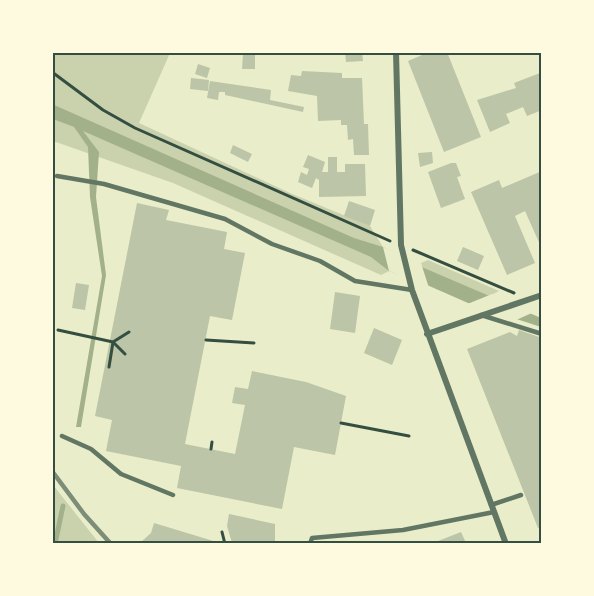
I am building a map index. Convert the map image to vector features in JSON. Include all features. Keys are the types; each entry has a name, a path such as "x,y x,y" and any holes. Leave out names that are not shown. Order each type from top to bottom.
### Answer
{"street":[{"path":"396,52 401,245 412,290 427,334 506,543"},
{"path":"427,334 542,295"}],"lane":[{"path":"57,176 104,184 225,219 272,244 320,261 355,281 412,290"},
{"path":"485,314 542,334"},
{"path":"62,435 91,449 121,474 173,495"},
{"path":"310,543 312,537 404,530 493,509 521,495"}],"path":[{"path":"52,72 103,110 135,128 290,199 525,300"},
{"path":"58,330 105,339 113,342 125,354"},
{"path":"108,367 113,342 129,332"},
{"path":"206,340 254,343"},
{"path":"341,423 409,436"},
{"path":"211,449 212,442"},
{"path":"222,532 225,543"}],"shaded area":[{"path":"53,53 170,53 139,123 290,193 370,226 383,247 389,271 381,275 173,183 53,141"},
{"path":"52,104 541,318 541,327 468,303 389,271 371,257 83,131 99,152 96,197 106,275 81,427 76,427 102,276 90,197 88,147 74,127 53,119"},
{"path":"428,260 499,291 489,296 422,267 421,263"},
{"path":"53,485 99,543 53,543"}],"pier":[{"path":"383,247 421,263 429,288 389,271"},
{"path":"492,294 534,312 514,321 465,305"}],"building":[{"path":"345,52 362,52 363,61 346,62"},
{"path":"429,52 447,52 481,137 444,152 408,61"},
{"path":"243,54 255,54 255,69 242,69"},
{"path":"198,64 210,68 207,78 195,74"},
{"path":"302,71 342,73 342,78 362,78 364,124 368,124 369,155 354,155 353,139 348,140 347,125 341,125 341,120 318,121 317,96 288,91 291,75 301,76"},
{"path":"540,73 542,110 527,116 523,107 506,114 510,123 490,132 477,100 516,88 514,83"},
{"path":"191,78 209,80 208,91 190,89"},
{"path":"210,81 271,90 270,100 304,107 303,112 225,95 225,92 219,92 218,100 207,98"},
{"path":"233,145 252,154 248,162 230,153"},
{"path":"432,152 433,163 420,167 418,153"},
{"path":"308,155 325,162 322,172 328,172 328,157 337,157 337,172 345,172 345,164 365,164 366,196 319,197 319,180 316,178 312,188 298,182 301,172 307,175 309,169 303,167"},
{"path":"456,163 461,176 457,177 465,199 441,208 428,172"},
{"path":"542,171 542,249 525,211 515,216 535,263 507,275 471,192 499,180 502,188"},
{"path":"349,201 375,210 370,226 344,216"},
{"path":"137,203 169,210 166,220 227,232 224,249 245,253 232,320 210,316 185,444 235,454 245,405 232,403 235,387 248,389 252,371 306,382 346,396 335,455 294,447 282,509 177,488 181,466 106,451 112,420 95,416"},
{"path":"463,247 484,256 478,270 457,261"},
{"path":"76,283 89,285 85,310 72,308"},
{"path":"335,292 360,296 355,333 330,329"},
{"path":"374,328 402,340 392,365 364,353"},
{"path":"519,330 542,338 542,527 538,528 467,349 510,332 517,336"},
{"path":"229,514 275,524 275,543 232,543 227,526"},
{"path":"154,523 220,543 142,543 151,533"},
{"path":"461,532 466,543 433,543"}],"waterway":[{"path":"55,544 63,506"}],"railway":[{"path":"52,471 84,514 111,544"}]}
